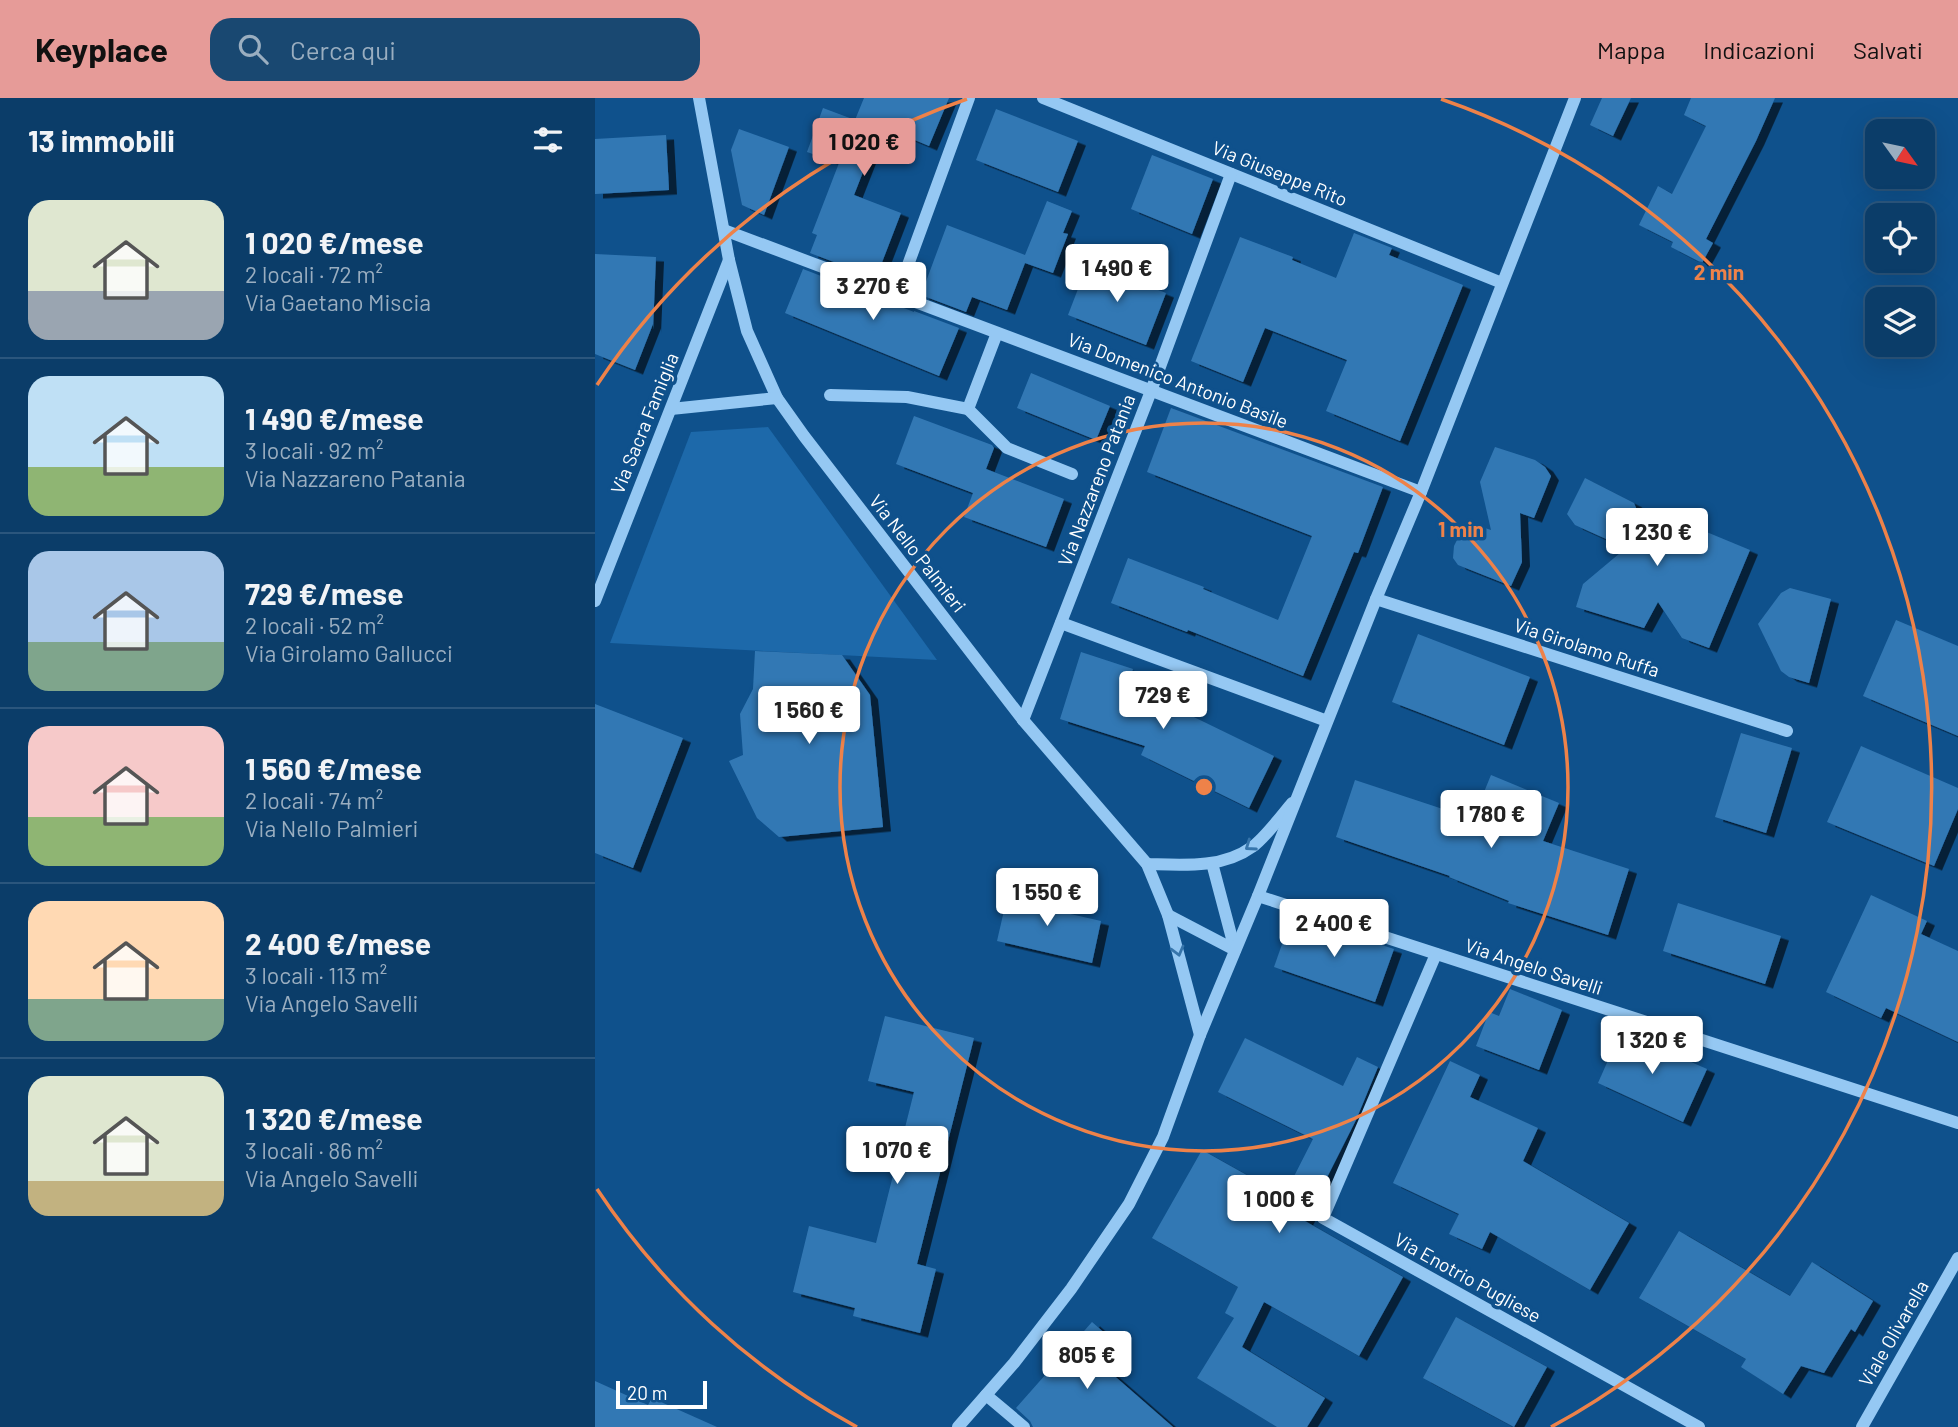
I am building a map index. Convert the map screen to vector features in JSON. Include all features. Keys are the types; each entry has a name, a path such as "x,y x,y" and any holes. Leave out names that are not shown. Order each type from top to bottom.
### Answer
{"street":[{"name":"Via Nello Palmieri","path":"699,98 729,260 747,331 777,398 1023,720 1147,864 1168,915 1200,1035"},
{"path":"897,295 969,98"},
{"name":"Via Giuseppe Rito","path":"1043,98 1502,283"},
{"path":"958,1427 1071,1289 1129,1204 1163,1137 1200,1035 1421,492 1575,98"},
{"name":"Via Nazzareno Patania","path":"1023,720 1151,391 1231,174"},
{"name":"Via Domenico Antonio Basile","path":"724,230 1421,492"},
{"name":"Via Sacra Famiglia","path":"595,601 729,260"},
{"path":"968,409 997,333"},
{"path":"830,395 907,397 968,409 1007,448 1072,474"},
{"path":"671,409 777,398"},
{"name":"Via Girolamo Ruffa","path":"1376,599 1787,731"},
{"path":"1061,623 1327,721"},
{"path":"1147,864 1189,865 1221,862 1252,848 1297,798"},
{"path":"1212,863 1235,950"},
{"name":"Via Angelo Savelli","path":"1258,896 1958,1124"},
{"path":"1168,915 1235,950"},
{"name":"Via Enotrio Pugliese","path":"1436,954 1323,1218 1699,1427"},
{"name":"Viale Olivarella","path":"1862,1427 1958,1258"},
{"path":"986,1395 1024,1427"}],"shaded area":[{"path":"768,427 937,660 610,643 691,432"}],"building":[{"path":"864,98 949,98 929,146 881,126 854,195 901,213 876,278 810,253 817,235 812,233 839,163 807,152 823,108 855,120"},
{"path":"1602,98 1631,98 1613,136 1590,125"},
{"path":"1691,98 1775,98 1706,239 1713,243 1702,263 1671,247 1673,242 1639,225 1658,186 1672,194 1706,126 1684,115"},
{"path":"996,109 1078,141 1058,192 976,160"},
{"path":"739,129 789,147 764,215 742,205 731,150"},
{"path":"666,135 669,190 595,194 595,139"},
{"path":"1152,155 1213,179 1192,234 1131,209"},
{"path":"1047,201 1072,211 1063,233 1068,234 1053,273 1025,263 1007,310 972,297 966,312 921,295 947,225 1025,255"},
{"path":"1354,233 1392,248 1389,255 1463,285 1400,441 1326,411 1347,360 1265,328 1243,382 1191,361 1240,237 1293,257 1292,260 1336,278"},
{"path":"595,254 656,257 653,329 653,324 635,370 595,354"},
{"path":"1088,263 1166,293 1146,345 1068,315"},
{"path":"803,269 959,328 939,376 785,313"},
{"path":"1031,373 1110,406 1096,440 1017,408"},
{"path":"1171,408 1383,487 1358,553 1354,552 1303,676 1188,630 1187,632 1111,603 1128,558 1204,587 1203,589 1278,620 1312,536 1147,472"},
{"path":"914,416 992,445 994,448 986,469 1064,499 1046,547 964,517 973,493 896,464"},
{"path":"1495,447 1535,460 1545,467 1551,476 1534,518 1520,513 1522,562 1511,586 1458,565 1453,558 1454,546 1466,522 1491,530 1480,482"},
{"path":"1585,478 1634,503 1652,546 1673,524 1680,521 1750,550 1709,648 1682,638 1658,602 1644,628 1576,607 1583,584 1626,548 1575,525 1567,514"},
{"path":"1790,588 1831,599 1809,683 1789,677 1781,671 1758,624 1781,593"},
{"path":"1896,620 1958,646 1958,736 1863,696"},
{"path":"1418,634 1530,677 1504,745 1392,702"},
{"path":"755,651 842,655 870,695 883,827 779,837 757,818 729,761 743,755 740,714 753,689"},
{"path":"1081,652 1133,669 1128,685 1274,756 1249,808 1141,755 1145,746 1060,719"},
{"path":"595,704 683,738 633,868 595,853"},
{"path":"1741,733 1792,748 1766,833 1715,817"},
{"path":"1861,746 1958,788 1958,809 1934,866 1827,822"},
{"path":"1491,775 1559,803 1543,841 1629,869 1608,935 1508,903 1509,901 1450,876 1336,837 1355,780 1473,819"},
{"path":"1009,889 1047,899 1044,908 1101,921 1092,963 997,941"},
{"path":"1871,895 1927,921 1921,934 1958,951 1958,1042 1886,1008 1881,1018 1826,992"},
{"path":"1678,903 1781,936 1765,984 1663,951"},
{"path":"1292,916 1394,949 1375,1002 1274,967"},
{"path":"1510,989 1562,1010 1539,1070 1476,1046 1489,1012 1499,1016"},
{"path":"885,1016 974,1038 917,1264 936,1269 920,1333 853,1316 855,1308 793,1292 809,1226 876,1243 914,1092 868,1081"},
{"path":"1621,1031 1707,1069 1683,1122 1598,1083"},
{"path":"1245,1038 1343,1086 1357,1057 1378,1067 1356,1120 1305,1221 1403,1277 1359,1356 1264,1302 1242,1347 1325,1398 1307,1427 1277,1427 1197,1378 1234,1318 1225,1313 1238,1287 1152,1238 1202,1150 1284,1196 1313,1139 1218,1092"},
{"path":"1450,1061 1480,1075 1470,1097 1538,1128 1523,1161 1629,1223 1590,1290 1490,1232 1482,1249 1449,1234 1459,1214 1393,1183"},
{"path":"1679,1231 1790,1296 1812,1262 1873,1301 1855,1332 1851,1329 1824,1373 1801,1366 1783,1394 1741,1367 1746,1359 1639,1298"},
{"path":"1456,1317 1547,1367 1514,1427 1423,1378"},
{"path":"1092,1322 1115,1342 1109,1348 1122,1360 1110,1372 1173,1427 1033,1427 1016,1408"},
{"path":"595,1381 648,1405 652,1398 717,1427 595,1427"}]}
